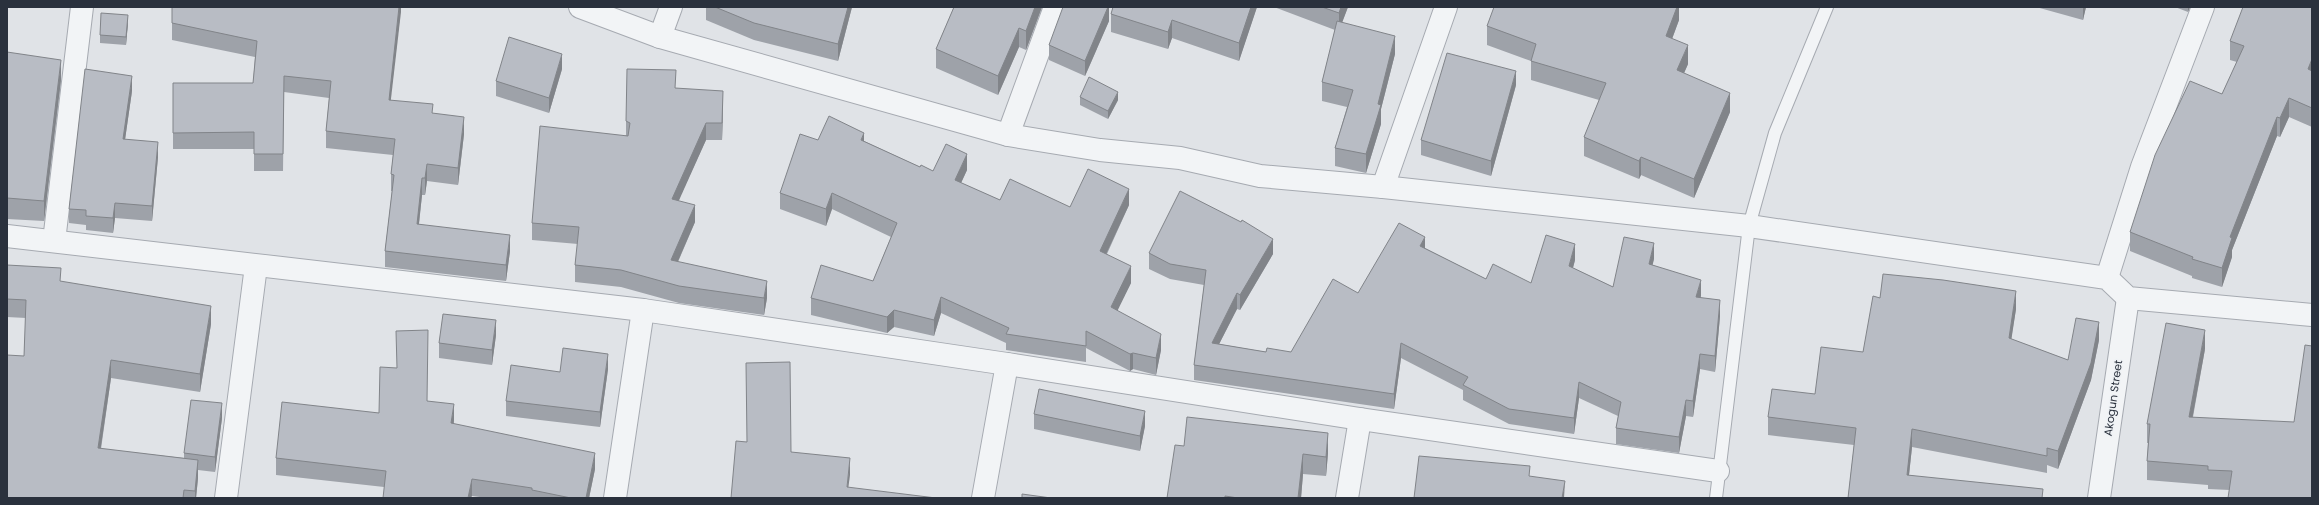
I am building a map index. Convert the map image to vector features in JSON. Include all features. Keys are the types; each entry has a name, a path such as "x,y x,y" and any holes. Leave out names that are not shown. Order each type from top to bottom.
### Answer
{"street":[{"path":"54,241 82,7"},
{"path":"580,7 660,37 1008,135 1100,150 1180,158 1260,176 1383,187 1749,226 2107,278 2128,298 2312,315"},
{"path":"660,37 671,7"},
{"path":"1008,135 1055,7"},
{"path":"1383,187 1446,7"},
{"path":"2107,278 2142,167 2203,7"},
{"path":"7,236 643,310 1007,364 1360,419 1718,470"},
{"path":"226,498 256,266"},
{"name":"Akogun Street","path":"2099,498 2128,298"},
{"path":"614,498 643,310"},
{"path":"983,498 1007,364"},
{"path":"1347,498 1360,419"}],"lane":[{"path":"1716,498 1718,470 1749,226 1775,133 1827,7"}],"building":[{"path":"172,7 399,7 389,100 433,104 432,113 464,117 458,168 427,164 425,178 422,178 417,224 510,235 506,265 385,251 394,175 391,174 395,139 326,131 331,81 284,76 283,154 254,154 254,132 173,133 173,83 253,83 257,41 172,23"},
{"path":"715,7 848,7 838,44 754,23"},
{"path":"954,7 1035,7 1026,31 1019,28 998,76 936,49"},
{"path":"1063,7 1108,7 1085,61 1049,45"},
{"path":"1113,7 1251,7 1239,43 1172,20 1168,32 1111,14"},
{"path":"1322,7 1341,7 1339,13"},
{"path":"1494,7 1677,7 1666,36 1688,45 1677,70 1730,93 1694,179 1641,157 1639,161 1584,137 1606,83 1531,61 1536,44 1487,26"},
{"path":"2243,7 2312,7 2312,59 2308,69 2312,71 2312,108 2289,98 2280,118 2277,117 2230,237 2232,238 2222,268 2192,259 2193,257 2130,232 2155,155 2190,81 2222,94 2244,46 2230,41"},
{"path":"101,13 128,15 126,37 100,35"},
{"path":"1337,21 1395,36 1378,104 1381,105 1366,154 1335,148 1353,90 1322,82"},
{"path":"509,37 562,54 549,98 496,81"},
{"path":"7,52 61,60 44,201 7,198"},
{"path":"1447,53 1516,71 1491,161 1421,140"},
{"path":"85,69 132,76 123,139 158,142 152,206 115,203 113,218 86,216 86,210 69,209"},
{"path":"627,69 676,70 675,88 723,91 722,123 706,123 672,199 695,205 671,260 767,281 764,298 679,286 621,270 575,265 579,227 532,223 540,126 628,136 630,123 626,121"},
{"path":"1089,77 1118,92 1108,111 1080,97"},
{"path":"829,116 864,133 861,140 920,167 921,165 933,171 946,144 967,154 955,180 1000,200 1010,179 1070,207 1088,169 1129,189 1100,251 1131,266 1111,307 1161,334 1156,358 1133,353 1130,354 1086,331 1086,346 1006,334 1009,328 941,297 934,320 894,310 887,317 811,298 821,265 873,281 897,223 832,193 826,209 780,193 800,134 818,140"},
{"path":"1180,191 1241,222 1242,220 1273,239 1240,295 1237,293 1212,343 1266,352 1267,348 1291,352 1333,279 1358,293 1399,223 1425,237 1420,246 1486,279 1493,264 1531,283 1546,235 1575,244 1569,266 1613,287 1624,237 1654,243 1649,264 1701,280 1696,297 1720,300 1715,356 1700,354 1693,401 1686,400 1679,437 1616,428 1621,402 1579,382 1574,418 1509,409 1463,385 1468,377 1401,343 1394,394 1194,365 1206,270 1170,264 1149,253"},
{"path":"7,265 61,268 60,281 211,306 200,374 111,360 98,448 198,460 195,491 184,490 183,498 7,498 7,355 24,356 26,300 7,299"},
{"path":"1883,274 1943,280 2016,291 2009,338 2068,360 2076,318 2099,322 2091,363 2058,451 2047,448 2047,456 1912,429 1907,475 2043,489 2042,498 1848,498 1856,428 1768,417 1772,389 1815,394 1821,347 1863,352 1873,296 1880,298"},
{"path":"443,314 496,320 492,350 439,343"},
{"path":"2166,323 2205,330 2189,417 2294,422 2305,345 2312,346 2312,498 2228,498 2232,471 2208,470 2208,466 2147,461 2150,424 2147,424"},
{"path":"428,330 427,401 454,404 451,423 595,453 586,498 571,498 532,490 532,488 472,479 468,498 383,498 386,471 276,458 282,402 379,413 380,367 397,368 396,331"},
{"path":"563,348 608,354 600,412 506,401 511,365 560,372"},
{"path":"790,362 791,452 850,458 847,487 936,498 731,498 736,441 747,442 746,363"},
{"path":"1039,389 1145,411 1140,436 1034,414"},
{"path":"191,400 222,403 215,457 184,453"},
{"path":"1187,417 1328,433 1326,457 1303,454 1298,498 1238,498 1225,496 1225,498 1167,498 1175,445 1184,446"},
{"path":"1419,456 1530,466 1529,476 1565,481 1562,498 1414,498"},
{"path":"1022,494 1051,498 1022,498"}]}
